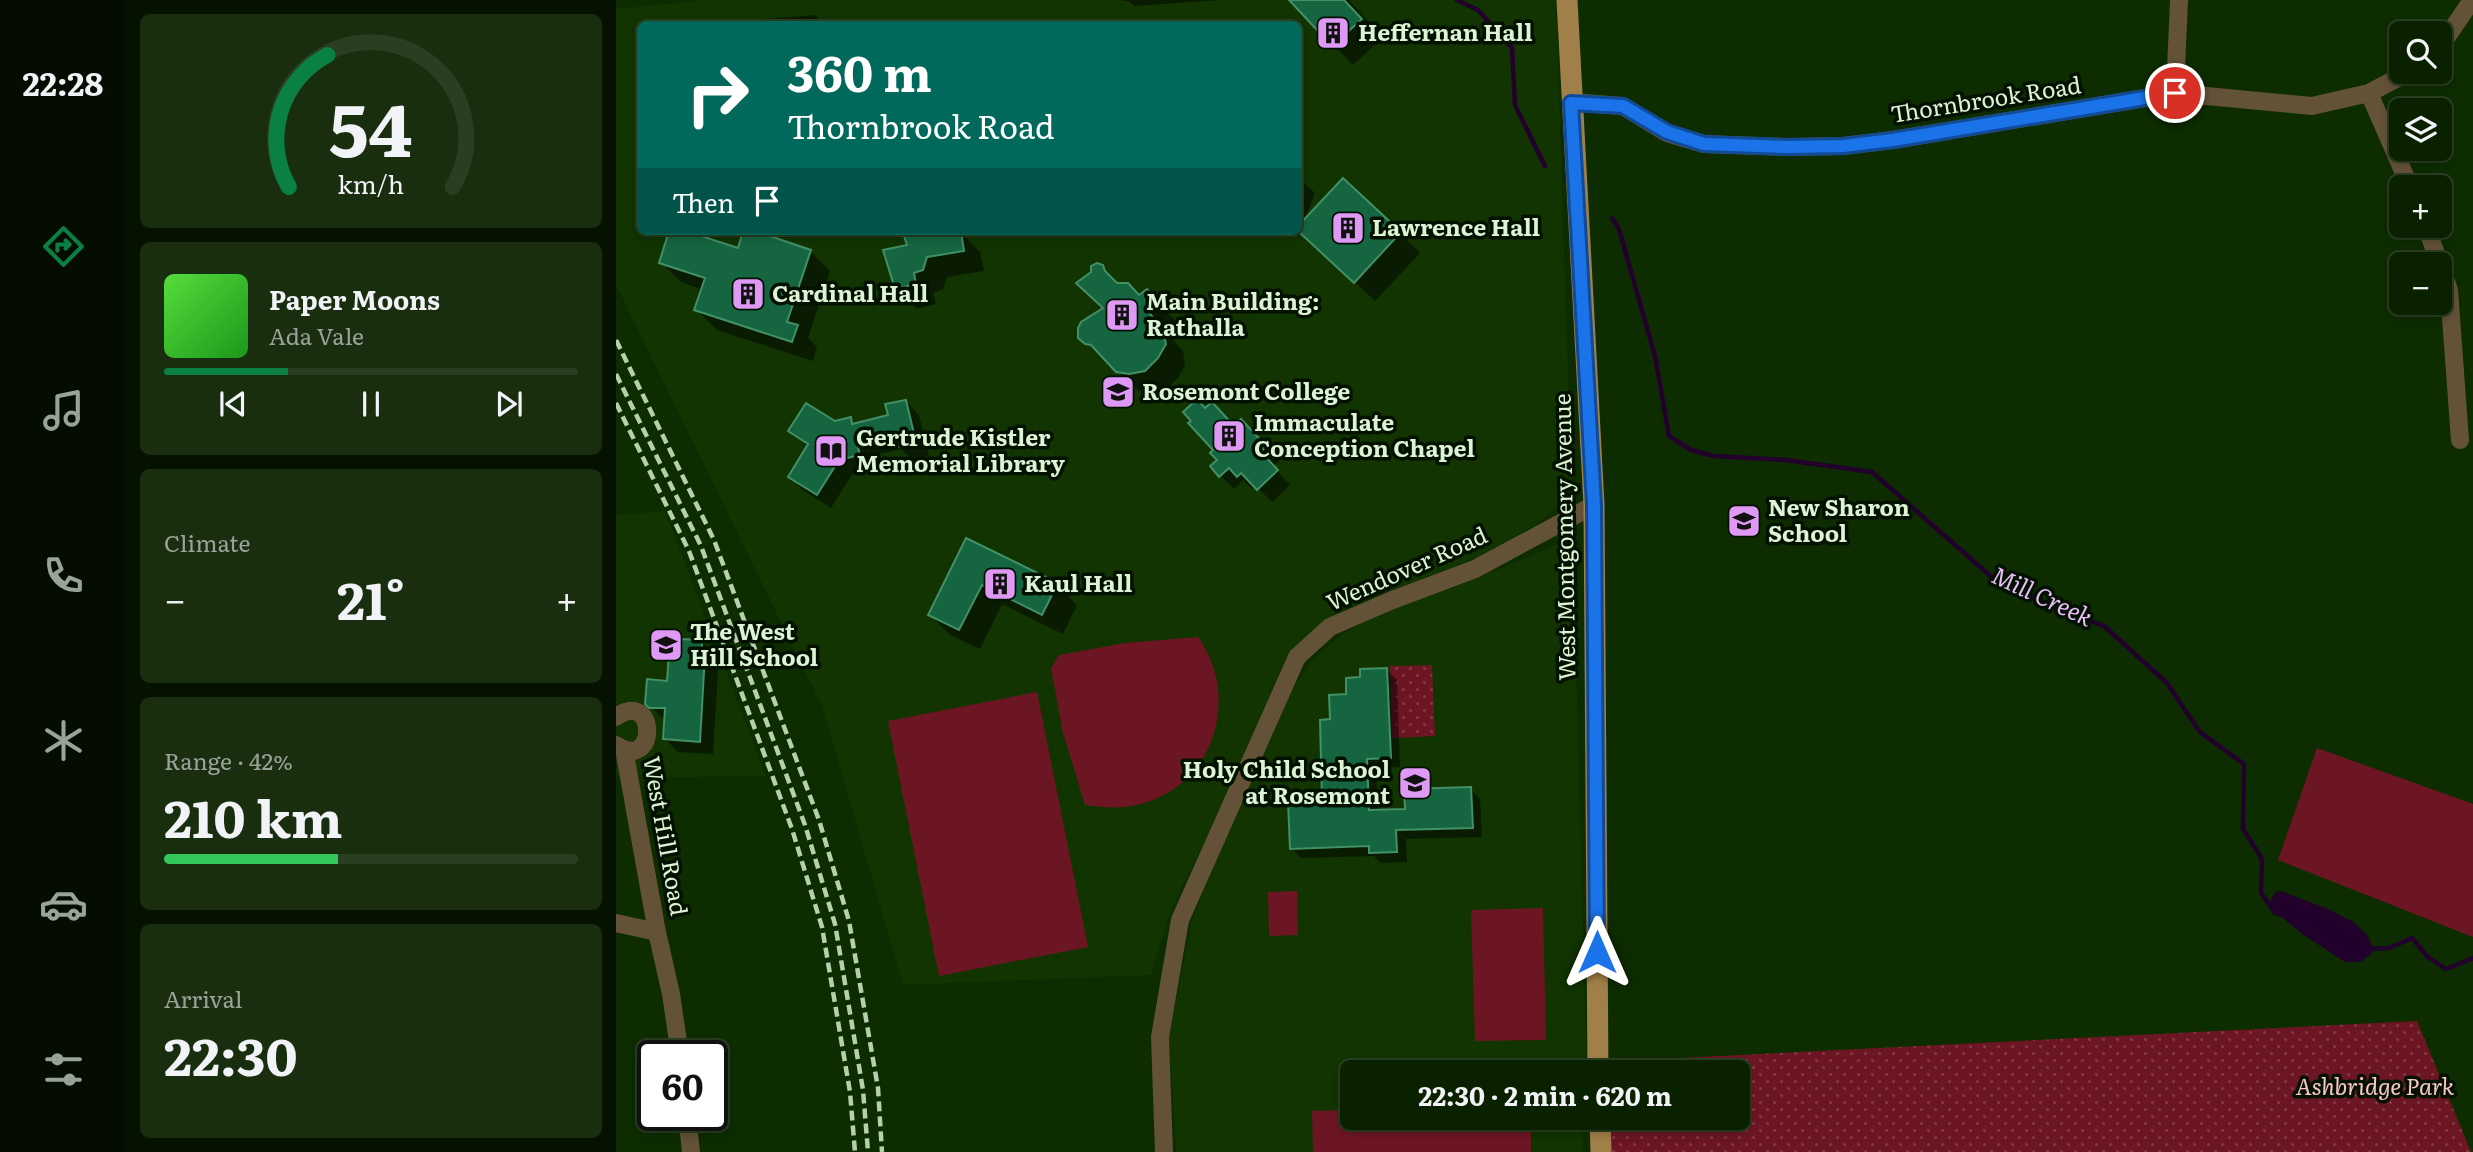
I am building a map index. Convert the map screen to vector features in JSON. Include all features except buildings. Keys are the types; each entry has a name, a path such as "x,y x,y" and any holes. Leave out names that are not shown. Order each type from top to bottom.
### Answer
{"main road":[{"name":"West Montgomery Avenue","path":"1567,0 1594,505 1598,1060"},
{"path":"1600,1130 1601,1152"}],"street":[{"path":"2175,93 2179,0"},
{"path":"2452,29 2472,0"},
{"name":"Thornbrook Road","path":"1571,103 1623,106 1667,132 1704,144 1843,146 2175,93 2312,106 2369,93 2389,82"},
{"path":"2369,93 2405,175"},
{"path":"2431,238 2440,262 2451,307 2460,440"},
{"name":"Wendover Road","path":"1164,1152 1160,1037 1180,920 1297,657 1330,627 1390,600 1475,569 1594,505"},
{"name":"West Hill Road","path":"616,717 624,712 631,712 643,717 649,730 646,741 635,749 620,747 671,994 678,1040"},
{"path":"616,923 657,932"},
{"path":"689,1131 691,1152"}],"shaded area":[{"name":"Rosemont College","path":"705,0 1556,0 1572,498 1533,526 1486,553 1430,577 1371,597 1332,617 1301,642 1284,661 1218,817 1169,916 1151,975 903,985 822,706 616,285 616,9"},
{"name":"The West Hill School","path":"665,511 766,776 616,778 616,515"},
{"name":"Holy Child School at Rosemont","path":"1573,538 1585,1060 1340,1060 1340,1130 1583,1130 1582,1152 1176,1152 1169,1037 1191,924 1209,875 1292,690 1313,659 1340,636 1372,617 1473,580"},
{"path":"2281,891 2328,909 2355,923 2367,935 2373,947 2372,953 2361,962 2345,962 2302,934 2270,907 2269,903 2275,893"}],"green space":[{"path":"1198,637 1211,660 1217,684 1218,709 1214,734 1204,757 1189,776 1169,792 1144,803 1115,807 1085,805 1063,733 1051,668 1059,655 1125,643"},
{"path":"1432,665 1435,736 1392,738 1390,666"},
{"path":"1037,692 1088,947 939,976 888,721"},
{"path":"2317,748 2473,804 2473,937 2278,860"},
{"path":"1297,891 1298,935 1269,936 1268,892"},
{"path":"1543,908 1546,1040 1475,1041 1471,910"},
{"name":"Ashbridge Park","path":"2417,1021 2471,1152 1601,1152 1600,1130 1750,1130 1750,1060 1638,1060"},
{"path":"1340,1110 1340,1130 1531,1130 1531,1152 1313,1152 1312,1111"}],"waterway":[{"name":"Mill Creek","path":"1457,0 1478,10 1512,48 1515,105 1545,166"},
{"name":"Mill Creek","path":"1612,218 1619,229 1655,356 1669,436 1691,450 1714,456 1786,460 1872,472 1994,579 2061,610 2104,626 2167,683 2200,732 2244,764 2243,829 2262,859 2261,893 2275,913 2282,915"},
{"name":"Mill Creek","path":"2367,949 2389,948 2412,938 2428,957 2446,969 2473,958"}],"railway":[{"path":"616,340 714,540 819,820 849,921 878,1088 882,1152"},
{"path":"616,374 701,546 805,825 835,924 863,1090 868,1152"},
{"path":"616,403 689,551 792,829 822,927 850,1092 855,1152"}],"place":[{"name":"Heffernan Hall","path":"1333,33"},
{"name":"Lawrence Hall","path":"1348,228"},
{"name":"Cardinal Hall","path":"748,294"},
{"name":"Main Building: Rathalla","path":"1122,315"},
{"name":"Rosemont College","path":"1118,392"},
{"name":"Immaculate Conception Chapel","path":"1229,436"},
{"name":"Gertrude Kistler Memorial Library","path":"831,451"},
{"name":"New Sharon School","path":"1744,521"},
{"name":"Kaul Hall","path":"1000,584"},
{"name":"The West Hill School","path":"666,645"},
{"name":"Holy Child School at Rosemont","path":"1415,783"}],"route":[{"path":"1597,952 1594,505 1571,103 1623,106 1667,132 1704,144 1787,147 1843,146 1893,140 2175,93"}]}
